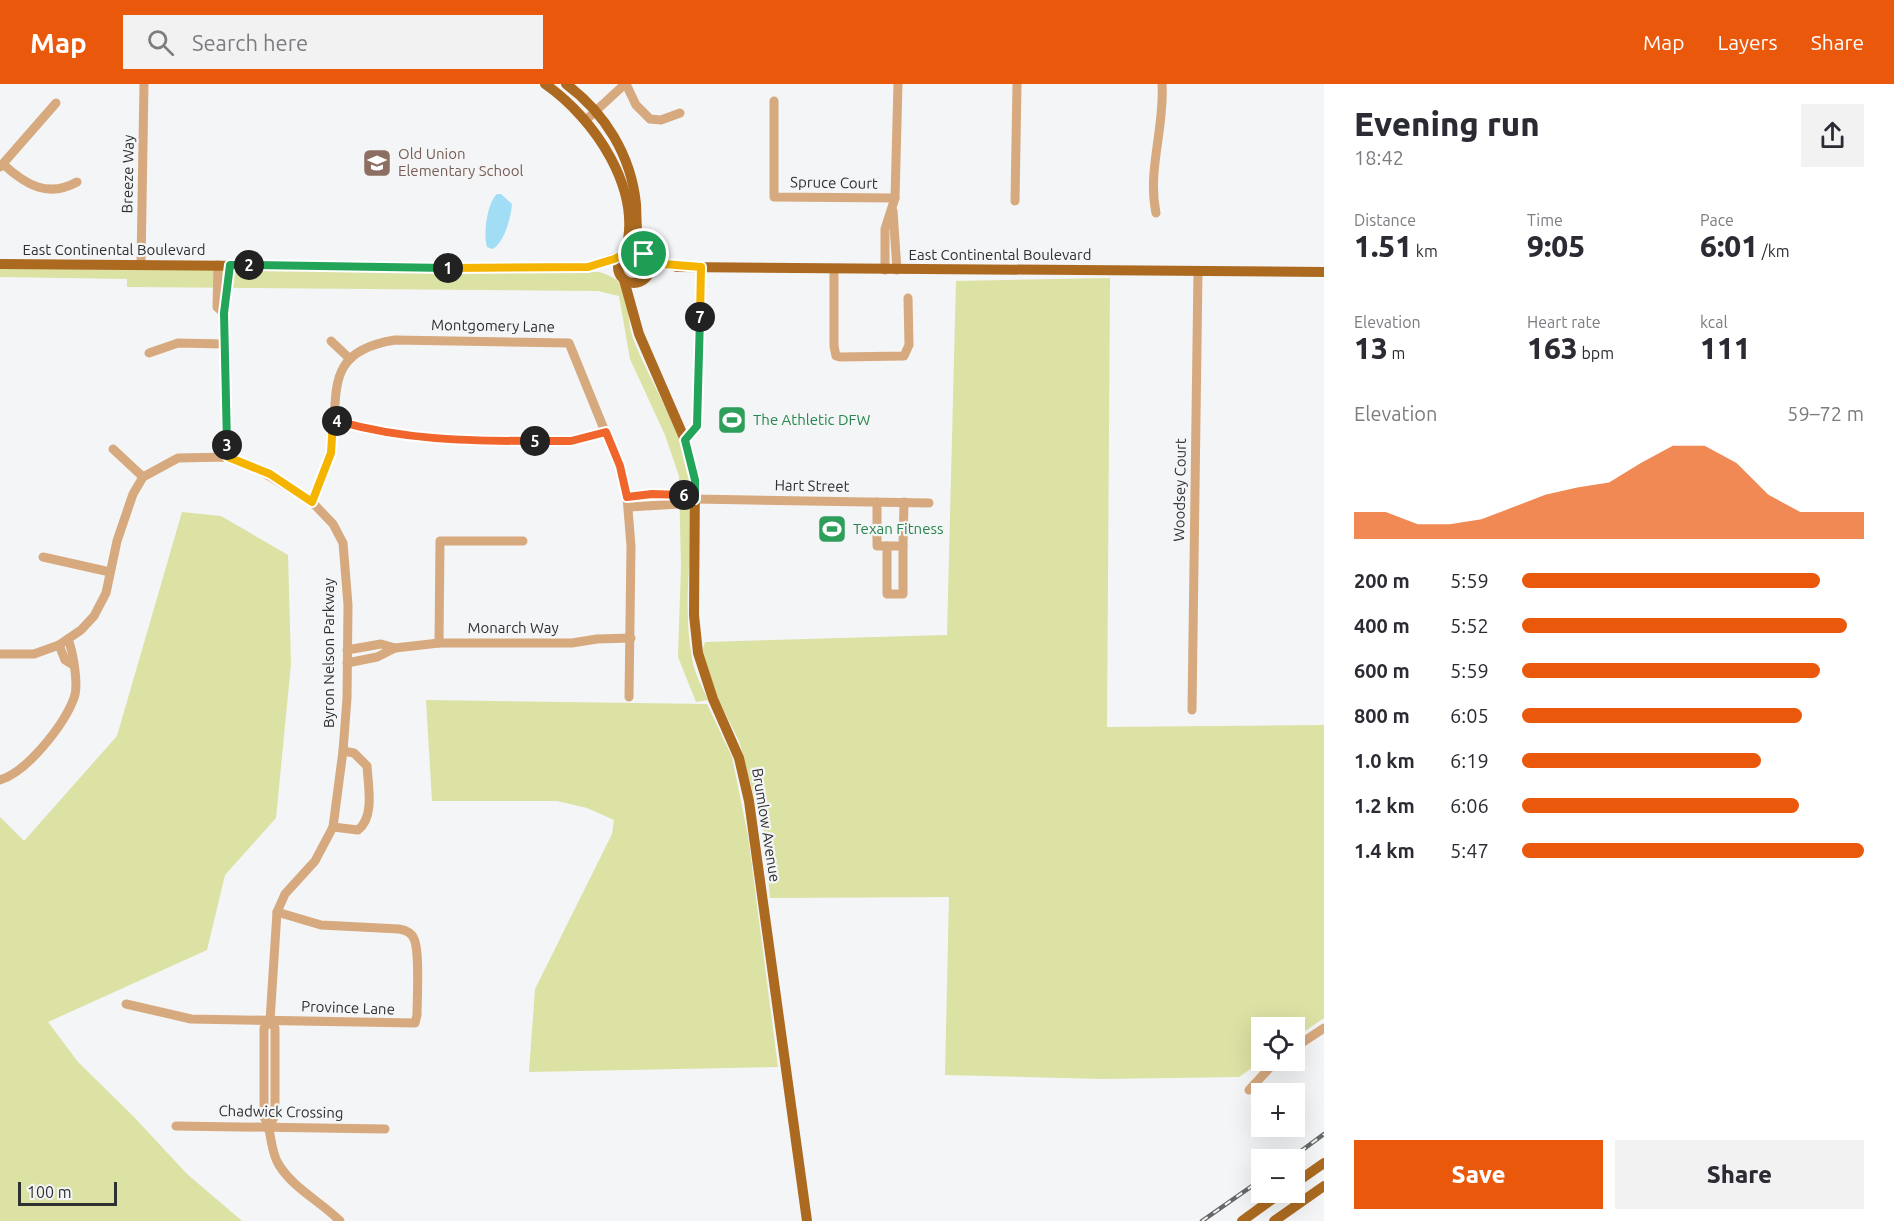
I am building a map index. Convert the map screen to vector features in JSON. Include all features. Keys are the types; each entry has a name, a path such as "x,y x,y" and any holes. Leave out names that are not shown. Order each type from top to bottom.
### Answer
{"main road":[{"path":"545,84 587,119 604,146 622,187 628,216 629,238 617,266 622,278 633,283 645,278 650,267 638,241 635,197 630,169 617,141 596,111 566,84"},
{"path":"624,254 635,250 645,256"},
{"name":"East Continental Boulevard","path":"588,267 624,254"},
{"name":"East Continental Boulevard","path":"645,256 677,267 1324,272"},
{"name":"East Continental Boulevard","path":"0,264 588,267 622,278"},
{"name":"East Continental Boulevard","path":"645,278 677,267"},
{"name":"Brumlow Avenue","path":"622,278 648,360 685,440 695,480 694,615 698,652 713,699 733,739 749,801 807,1221"},
{"name":"Brumlow Avenue","path":"635,316 637,292 645,278"},
{"path":"1305,1176 1324,1163"},
{"path":"1275,1221 1324,1186"},
{"path":"1242,1221 1267,1203"}],"street":[{"name":"Breeze Way","path":"141,264 144,84"},
{"path":"587,119 626,84 636,105 650,119 661,120 680,113"},
{"path":"897,270 893,211 898,84"},
{"path":"1015,201 1017,84"},
{"path":"1156,213 1153,186 1161,123 1162,84"},
{"name":"Spruce Court","path":"774,101 774,197 895,198"},
{"path":"56,103 2,166 26,183 41,189 66,188 77,182"},
{"path":"885,270 885,229 893,211"},
{"path":"224,265 218,307 224,313 228,457"},
{"path":"685,440 697,426 701,267"},
{"path":"834,269 836,356 845,358 904,356 909,345 908,298"},
{"name":"Woodsey Court","path":"1192,710 1198,271"},
{"name":"Montgomery Lane","path":"350,359 374,345 395,340 564,342 574,351 587,389 620,466 629,507 631,638 629,698"},
{"path":"312,502 331,453 337,379 350,359 331,341"},
{"path":"149,353 178,343 225,344"},
{"path":"333,420 378,432 445,441 571,441 606,432"},
{"path":"0,654 34,654 59,645 81,630 94,615 106,593 127,509 143,477 113,449"},
{"name":"Byron Nelson Parkway","path":"143,477 178,458 228,457 270,474 312,502 333,524 342,543 348,605 343,751 333,827 315,861 285,894 277,912 270,1021 275,1029 275,1116 269,1126"},
{"path":"627,497 674,493 695,499"},
{"path":"629,507 679,504 695,499"},
{"name":"Hart Street","path":"695,499 929,503"},
{"path":"878,502 877,546 903,546"},
{"path":"887,546 887,594 903,594 904,502"},
{"path":"439,643 440,541 523,541"},
{"path":"43,557 110,572"},
{"name":"Monarch Way","path":"347,663 377,657 395,648 439,643 572,643 597,639 631,638"},
{"path":"0,780 10,777 23,766 56,729 74,697 74,656 68,639"},
{"name":"Monarch Way","path":"347,650 381,644 395,648"},
{"path":"59,645 65,660 73,665"},
{"path":"333,827 358,830 366,819 369,800 367,766 362,759 343,751"},
{"name":"Province Lane","path":"126,1004 191,1019 415,1023 417,1015 416,950 415,939 410,933 399,929 321,925 277,912"},
{"name":"Byron Nelson Parkway","path":"270,1021 264,1028 264,1117 269,1126 270,1144 277,1163 291,1183 325,1206 340,1221"},
{"path":"1305,1041 1324,1028"},
{"path":"1249,1090 1267,1071"},
{"path":"264,1072 275,1072"},
{"name":"Chadwick Crossing","path":"176,1126 385,1129"}],"green space":[{"path":"0,268 599,272 611,277 620,283 624,290 634,341 676,430 688,465 692,502 688,592 689,636 694,669 708,700 696,702 678,657 681,567 679,476 665,435 630,359 619,296 598,291 127,287 127,279 0,277"},
{"path":"1110,278 1107,727 1324,725 1324,1018 1305,1031 1305,1017 1251,1017 1251,1069 1239,1077 1102,1079 945,1075 949,897 770,898 763,830 739,741 710,683 702,652 705,642 947,635 956,281"},
{"path":"182,512 221,516 288,555 291,664 276,818 225,875 207,950 48,1022 78,1062 187,1174 242,1221 0,1221 0,817 24,841 117,736"},
{"path":"426,700 707,704 732,757 748,836 778,1067 529,1072 535,989 612,834 614,820 587,808 557,801 432,801"}],"water":[{"path":"497,194 501,194 512,204 503,236 492,249 487,247 486,227 488,211"}],"railway":[{"path":"1304,1149 1324,1134"},
{"path":"1202,1221 1251,1187"}],"place":[{"name":"Old Union Elementary School","path":"377,163"},
{"name":"The Athletic DFW","path":"732,420"},
{"name":"Texan Fitness","path":"832,529"}],"route":[{"path":"635,250 644,254 647,258 663,264 677,267 701,267 697,426 685,440 695,480 695,499 674,493 627,497 620,466 606,432 571,441 445,441 369,430 333,420 331,453 323,479 312,502 270,474 228,457 224,313 230,265 437,268 588,267 630,251 635,250"}]}
